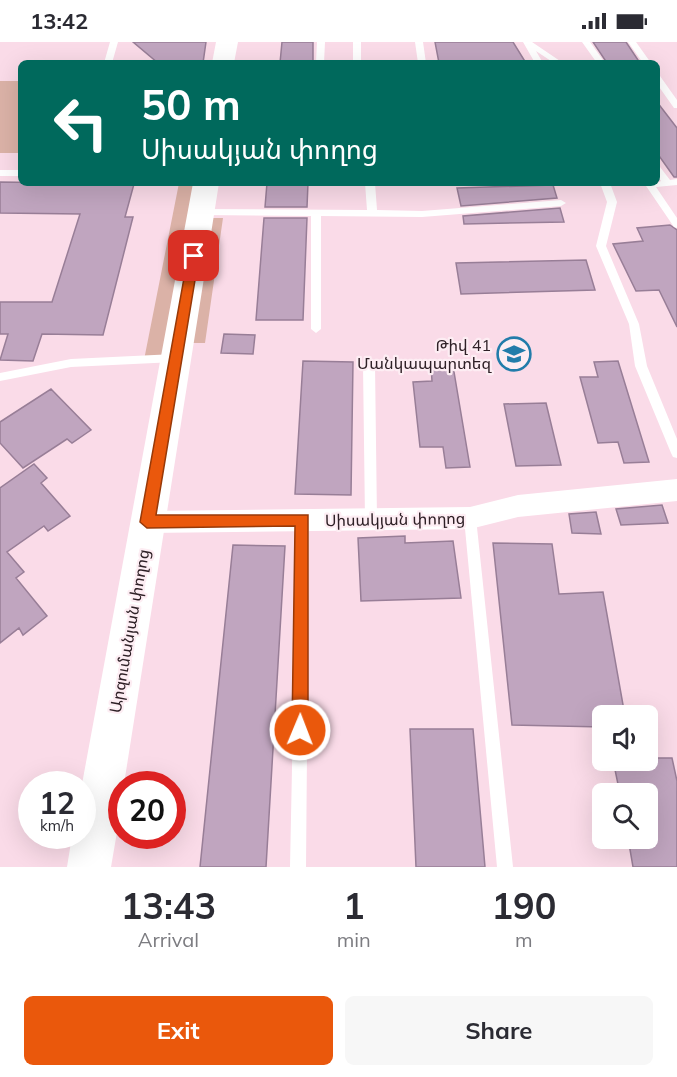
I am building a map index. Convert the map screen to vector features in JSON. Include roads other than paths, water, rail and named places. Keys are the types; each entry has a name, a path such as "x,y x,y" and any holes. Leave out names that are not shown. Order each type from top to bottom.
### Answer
{"main road":[{"path":"224,60 227,42"},
{"name":"Արզումանյան փողոց","path":"89,867 203,197"}],"street":[{"name":"Սիսակյան փողոց","path":"147,522 470,518 518,506 677,490"}],"lane":[{"path":"109,60 114,42"},
{"path":"320,60 321,42"},
{"path":"357,42 357,60"},
{"path":"419,42 422,60"},
{"path":"526,42 537,60"},
{"path":"526,42 554,60"},
{"path":"586,42 599,60"},
{"path":"632,42 645,60"},
{"path":"661,89 677,106"},
{"path":"0,172 18,173"},
{"path":"660,173 672,183"},
{"path":"370,186 372,213"},
{"path":"606,186 612,202 601,246 634,324 641,366 677,453"},
{"path":"651,186 677,225"},
{"path":"203,197 316,212 422,214 561,203"},
{"path":"316,212 316,329"},
{"path":"0,377 71,363 176,358"},
{"path":"369,364 371,519"},
{"path":"470,518 505,867"},
{"path":"298,867 303,520"}],"place":[{"name":"Թիվ 41 Մանկապարտեզ","path":"514,354"}]}
